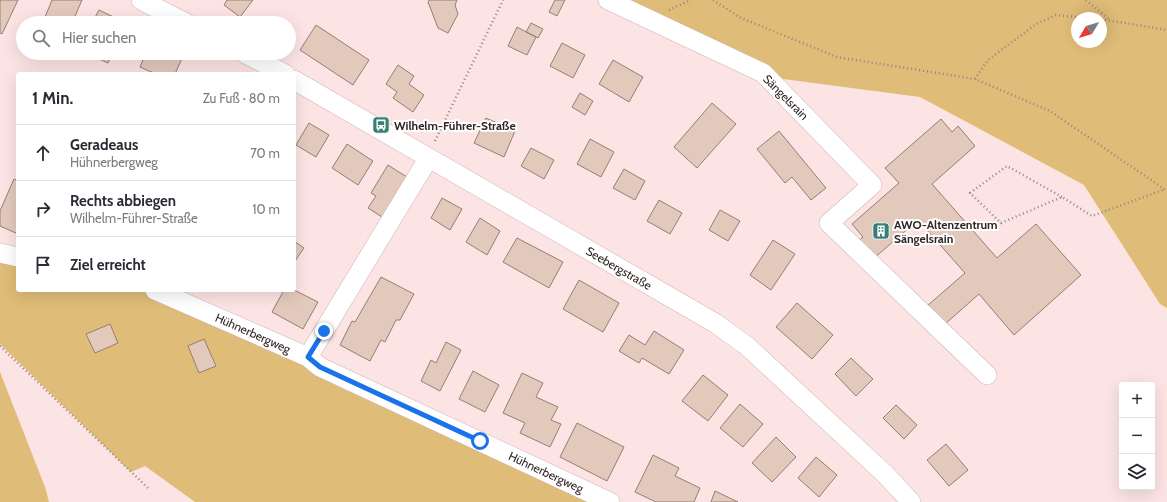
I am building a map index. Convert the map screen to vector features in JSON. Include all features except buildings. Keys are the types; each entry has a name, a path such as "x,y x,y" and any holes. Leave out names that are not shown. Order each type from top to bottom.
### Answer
{"street":[{"path":"141,0 172,16"},
{"name":"Sängelsrain","path":"608,0 763,73 872,185 829,223 987,375"},
{"path":"257,60 280,72"},
{"name":"Seebergstraße","path":"296,81 428,159 715,323 758,357 885,474 911,502"},
{"path":"308,357 428,159"},
{"path":"0,253 16,257"},
{"name":"Hühnerbergweg","path":"160,292 308,357 320,367 610,502"}],"path":[{"path":"428,159 502,0"},
{"path":"713,0 741,18 837,57 975,79 1050,111 1165,190"},
{"path":"1086,0 1111,20"},
{"path":"975,79 988,60 1036,24 1056,15 1071,16"},
{"path":"1107,20 1167,30"},
{"path":"1062,197 1000,223 970,192 1007,166 1062,197 1092,216 1165,190"},
{"path":"0,346 149,489"}],"shaded area":[{"path":"627,0 1167,0 1167,308 1160,304 1084,185 920,97 783,79"},
{"path":"0,258 16,262 16,292 145,292 161,296 304,362 337,386 596,502 195,502 145,466 131,472 0,344"},
{"path":"0,372 45,487 49,502 0,502"}],"place":[{"name":"Wilhelm-Führer-Straße","path":"381,125"},
{"name":"AWO-Altenzentrum Sängelsrain","path":"881,231"}],"route":[{"path":"324,331 308,357 320,367 336,373 480,441"}]}
